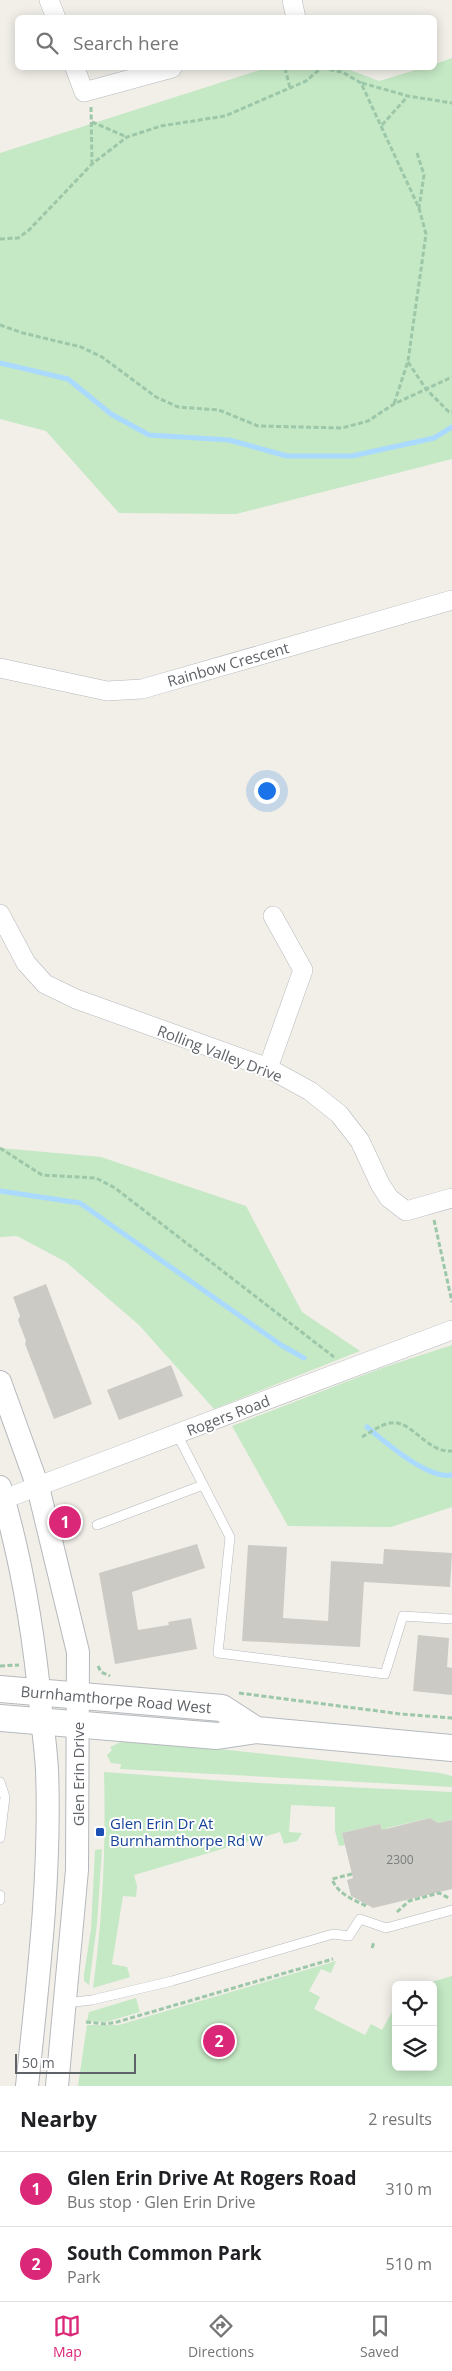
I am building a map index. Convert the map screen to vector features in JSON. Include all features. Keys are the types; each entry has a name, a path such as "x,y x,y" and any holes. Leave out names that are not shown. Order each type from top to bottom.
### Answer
{"main road":[{"name":"Burnhamthorpe Road West","path":"3,1677 40,1692 222,1708 256,1730"},
{"name":"Burnhamthorpe Road West","path":"0,1718 217,1736 256,1730 452,1748"}],"street":[{"path":"49,0 55,15"},
{"path":"292,0 295,15"},
{"path":"76,70 84,92 165,70"},
{"name":"Rainbow Crescent","path":"0,668 107,691 142,689 452,600"},
{"name":"Rolling Valley Drive","path":"0,914 26,964 45,984 76,999 268,1068 310,1091 339,1114 360,1141 389,1198 406,1211 452,1198"},
{"path":"268,1068 303,970 274,916"},
{"name":"Rogers Road","path":"2,1493 38,1486 452,1330"},
{"name":"Glen Erin Drive","path":"0,1382 38,1486 78,1652 77,1870 57,2086"},
{"name":"Glen Erin Drive","path":"2,1493 16,1545 28,1602 40,1692 47,1769 47,1855 28,2086"}],"lane":[{"path":"177,1434 230,1537 218,1653 385,1674 403,1616 452,1620"},
{"path":"97,1525 203,1485"},
{"path":"0,1782 5,1798 0,1838"},
{"path":"0,1895 0,1900"},
{"path":"66,2003 92,2000 172,1981 333,1934 350,1936 360,1919 386,1928 452,1910"}],"path":[{"path":"286,70 290,88"},
{"path":"0,239 18,238 29,230 92,164 128,137 161,126 225,116 306,81 320,70"},
{"path":"332,70 342,72 361,83 408,96 452,103"},
{"path":"361,83 419,208 426,234 408,361 394,404"},
{"path":"90,91 92,164"},
{"path":"382,125 408,96"},
{"path":"92,122 128,137"},
{"path":"417,154 424,175 419,208"},
{"path":"0,325 23,333 81,347 102,357 156,397 178,407 219,410 258,426 342,428 368,421 394,404 452,377"},
{"path":"408,361 426,388 450,412"},
{"path":"0,1148 42,1175 96,1178 115,1188 350,1369"},
{"path":"431,1204 452,1302"},
{"path":"362,1437 393,1422 404,1425 434,1448 452,1451"},
{"path":"0,1666 3,1677"},
{"path":"98,1666 101,1672 114,1677"},
{"path":"230,1692 400,1714 452,1718"},
{"path":"352,1874 332,1879 349,1898 371,1909"},
{"path":"394,1915 409,1901 439,1894 452,1898"},
{"path":"372,1948 374,1942"},
{"path":"86,2022 106,2024 117,2022 333,1959"}],"green space":[{"path":"452,58 452,459 236,514 119,513 46,431 0,419 0,153 260,70 350,70 379,81 415,70 437,70 437,63"},
{"path":"0,1148 101,1157 246,1206 302,1312 360,1351 214,1409 139,1325 66,1262 17,1236 0,1237"},
{"path":"452,1345 452,1507 391,1527 288,1526 232,1426 382,1368"},
{"path":"137,1740 440,1773 452,1776 452,1787 120,1769 121,1764 111,1763 107,1755 112,1750 110,1747 123,1741"},
{"path":"104,1772 240,1782 452,1792 452,1820 438,1823 430,1818 387,1828 383,1834 380,1824 342,1833 345,1845 339,1846 335,1831 335,1807 291,1805 289,1832 302,1833 297,1841 284,1844 280,1832 134,1875 137,1886 136,1897 123,1896 112,1964 127,1967 130,1977 93,1988 103,1880"},
{"path":"102,1849 97,1924 89,1985 84,1981 84,1975 91,1929 95,1850"},
{"path":"336,1961 331,1973 321,1969 309,1991 320,1997 314,2009 365,2035 371,2024 382,2030 392,2012 392,2071 437,2071 437,1981 435,1981 452,1976 452,2086 78,2086 87,2025 119,2025"},
{"path":"136,1998 140,2012 106,2022 87,2021 89,2012"}],"building":[{"path":"46,1284 92,1404 54,1419 25,1344 26,1341 18,1320 20,1316 13,1297"},
{"path":"171,1365 183,1396 119,1420 107,1390"},
{"path":"197,1544 205,1568 132,1592 138,1630 169,1625 168,1622 191,1618 197,1649 115,1664 99,1573"},
{"path":"248,1545 287,1547 283,1618 328,1621 331,1561 383,1564 384,1549 452,1553 450,1587 364,1582 360,1647 242,1641"},
{"path":"418,1635 449,1638 447,1667 452,1668 452,1695 413,1691"},
{"path":"430,1818 438,1823 452,1820 452,1889 373,1908 351,1896 347,1880 353,1878 342,1833 380,1824 382,1830"}],"waterway":[{"path":"0,363 68,379 111,414 149,435 229,440 287,456 352,456 434,438 452,427"},
{"path":"0,1191 80,1203 281,1345 304,1358"},
{"path":"367,1427 395,1450 419,1466 431,1472 452,1475"}],"place":[{"name":"Glen Erin Drive At Rogers Road","path":"65,1522"},
{"name":"Glen Erin Dr At Burnhamthorpe Rd W","path":"100,1832"},
{"name":"South Common Park","path":"219,2041"}]}
